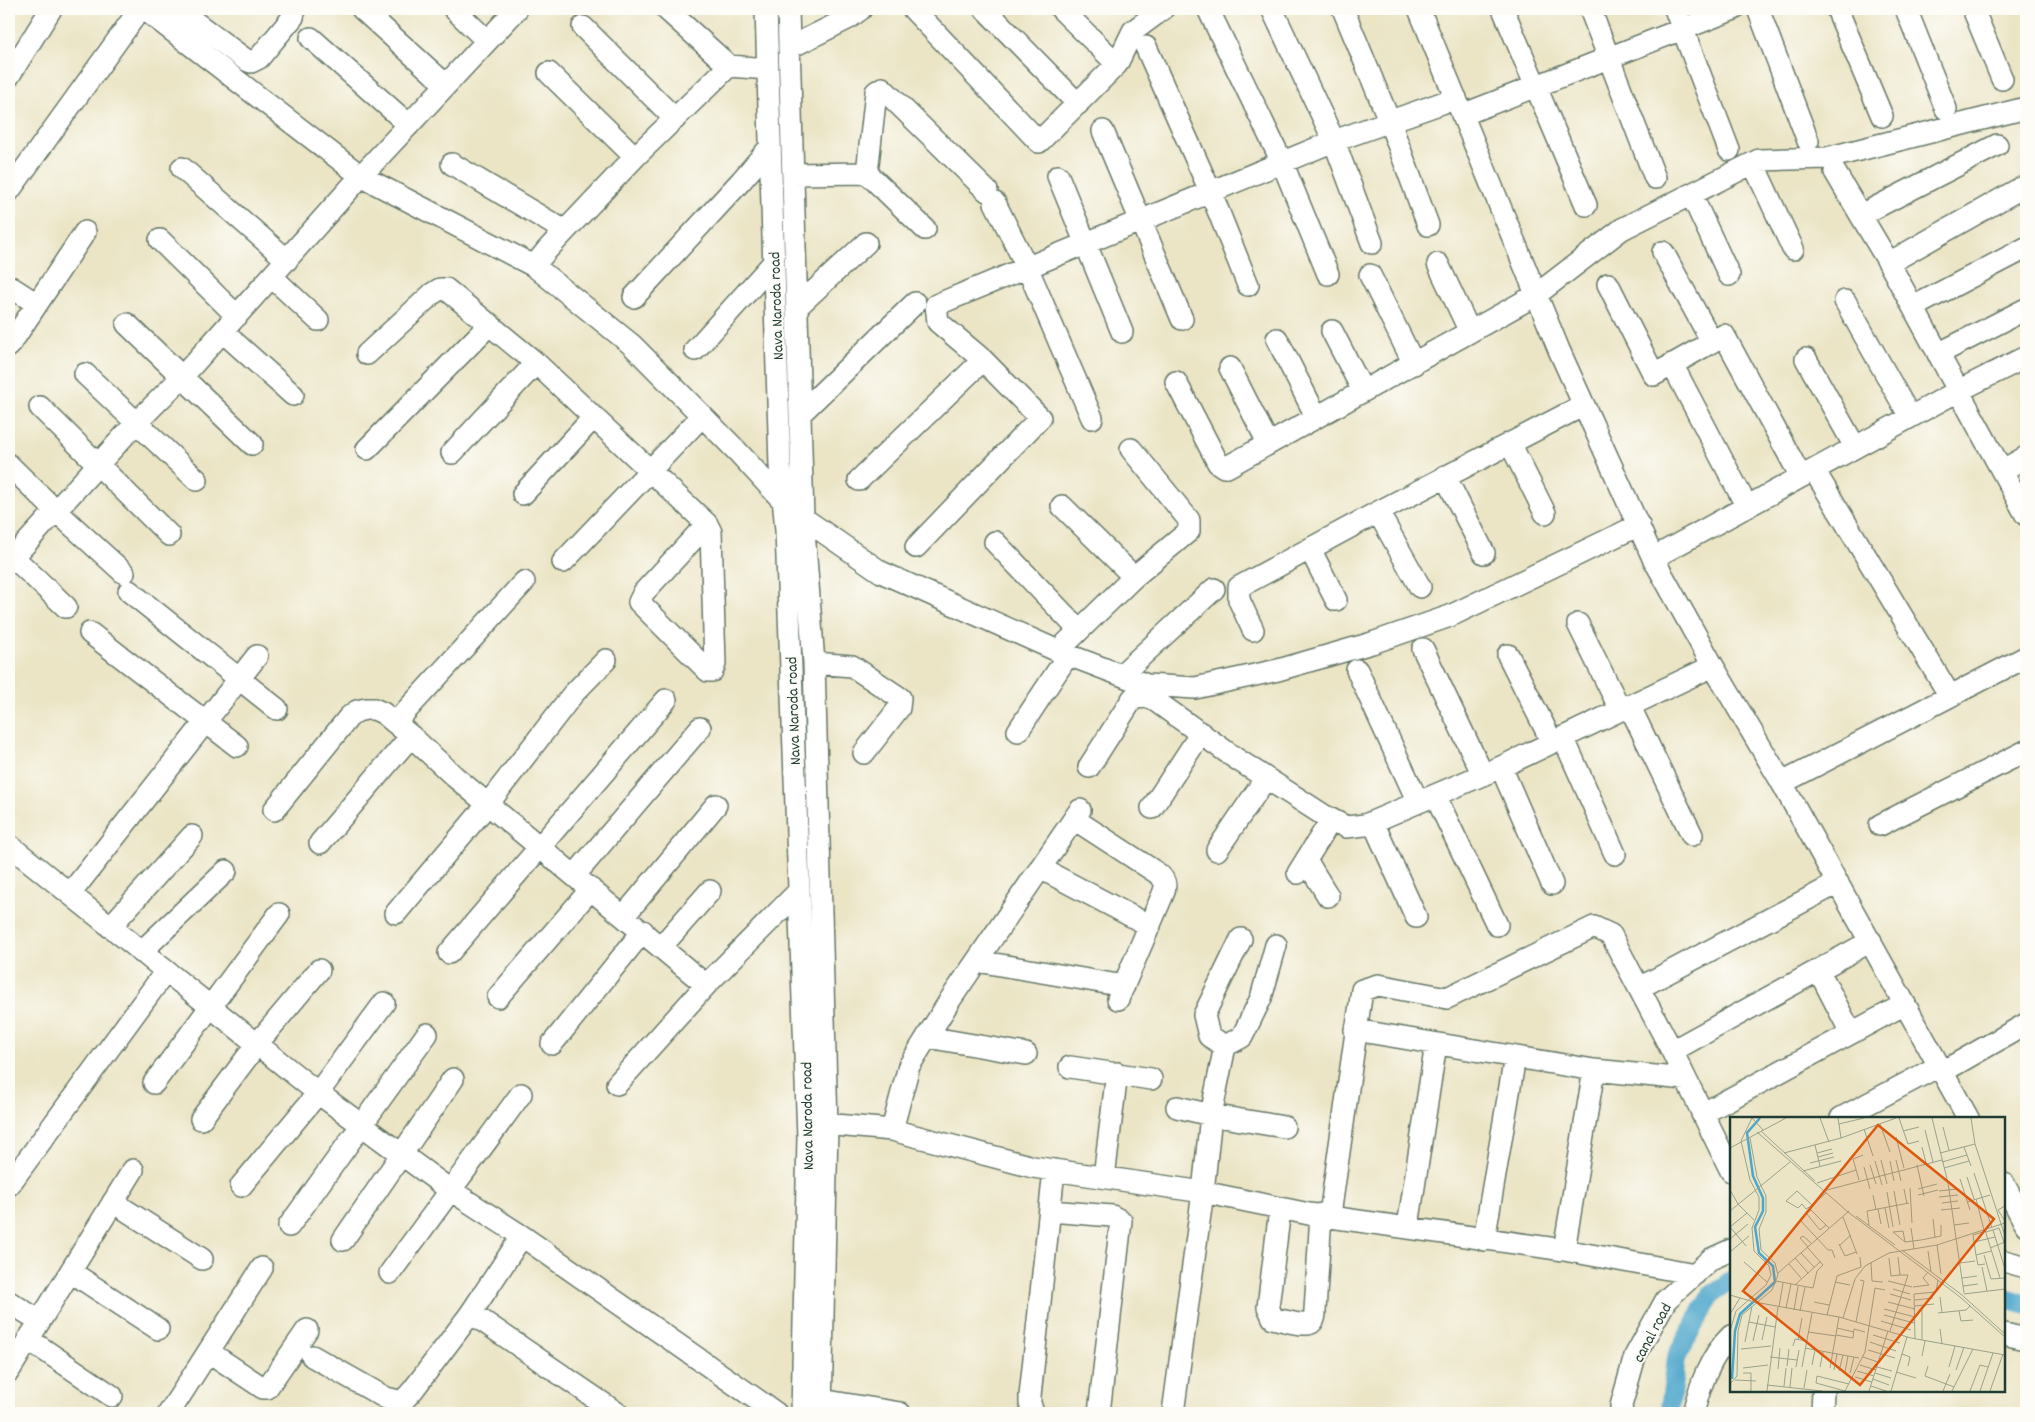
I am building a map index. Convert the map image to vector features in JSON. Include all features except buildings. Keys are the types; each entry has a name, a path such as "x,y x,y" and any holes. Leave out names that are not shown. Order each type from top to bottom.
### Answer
{"street":[{"path":"9,76 51,9"},
{"path":"177,9 250,62 259,58 297,10"},
{"path":"362,9 446,85"},
{"path":"454,9 487,41"},
{"path":"66,607 11,560 136,423 182,377 408,125 517,9"},
{"path":"666,9 729,66 768,69"},
{"name":"Nava Naroda road","path":"766,9 780,466 786,530 799,891 817,1124 821,1407"},
{"path":"788,9 803,518 814,663 817,1124 892,1130 1033,1167 1203,1192 1280,1209 1408,1226 1484,1240 1564,1250 1695,1274"},
{"path":"789,48 849,18 861,9"},
{"path":"912,9 1039,142 1117,64 1133,31 1163,9"},
{"path":"984,9 1078,104"},
{"path":"1061,9 1117,64"},
{"path":"1208,9 1282,162 1328,274"},
{"path":"1272,9 1334,142 1372,243"},
{"path":"1343,9 1389,120 1428,225"},
{"path":"1419,9 1536,295 1653,558 1871,941 1967,1117"},
{"path":"1503,9 1586,205"},
{"path":"1590,9 1655,178"},
{"path":"1675,9 1729,150"},
{"path":"916,547 1040,418 983,360 938,322 936,305 1211,193 1282,162 1389,120 1459,106 1536,86 1734,9"},
{"path":"1758,9 1808,142"},
{"path":"1837,9 1882,116"},
{"path":"1906,9 1946,109"},
{"path":"1973,9 2002,79"},
{"path":"9,191 148,10 362,176 534,266 632,346 803,518 881,572 1063,652 1147,685 1195,688 1278,670 1372,643 1450,616 1639,525"},
{"path":"583,26 675,119"},
{"path":"311,38 408,125"},
{"path":"1146,47 1211,193 1248,285"},
{"path":"534,266 635,157 729,66"},
{"path":"548,73 635,157"},
{"path":"867,174 876,92 882,88 991,197 1027,267 1092,418"},
{"path":"1176,382 1220,466 1227,467 1536,295 1622,229 1759,160 1827,158 2026,108"},
{"path":"1103,131 1182,319"},
{"path":"1861,215 1997,145"},
{"path":"634,297 770,147"},
{"path":"1753,163 1794,249"},
{"path":"452,164 565,231"},
{"path":"182,168 287,260"},
{"path":"1835,172 1913,306 2026,515"},
{"path":"793,174 867,174 925,229"},
{"path":"1058,176 1122,332"},
{"path":"1889,263 2021,188"},
{"path":"1691,194 1728,276"},
{"path":"9,346 85,232"},
{"path":"160,240 237,316"},
{"path":"797,307 866,243"},
{"path":"1913,306 2026,248"},
{"path":"1663,252 1712,342"},
{"path":"695,350 774,262"},
{"path":"1438,264 1470,332"},
{"path":"1370,275 1414,364"},
{"path":"272,277 318,320"},
{"path":"1608,284 1654,375 1724,335 1807,473 1950,696"},
{"path":"9,286 37,304"},
{"path":"368,354 432,294 440,289 450,290 536,363 707,524 711,532 715,664 712,671 708,671 639,602 644,592 707,524"},
{"path":"1845,301 1910,417"},
{"path":"800,414 915,303"},
{"path":"1938,354 2026,309"},
{"path":"127,324 252,444"},
{"path":"367,449 490,324"},
{"path":"1332,331 1363,391"},
{"path":"223,332 293,395"},
{"path":"1277,339 1316,416"},
{"path":"1653,558 1958,391 2026,357"},
{"path":"1806,359 1855,447"},
{"path":"859,480 983,360"},
{"path":"452,453 536,363"},
{"path":"1672,364 1746,506"},
{"path":"1230,368 1268,443"},
{"path":"85,374 197,480"},
{"path":"1253,630 1239,600 1239,587 1445,476 1584,405"},
{"path":"40,407 169,535"},
{"path":"564,562 702,416"},
{"path":"523,494 594,417"},
{"path":"1510,443 1546,513"},
{"path":"1018,731 1063,652 1079,630 1134,577 1189,531 1189,520 1131,449"},
{"path":"2003,470 2026,457"},
{"path":"9,465 126,582 277,710"},
{"path":"1445,476 1484,553"},
{"path":"1062,506 1134,577"},
{"path":"1378,512 1420,587"},
{"path":"995,542 1079,630"},
{"path":"1310,549 1336,600"},
{"path":"320,843 403,730 524,582"},
{"path":"1120,675 1214,589"},
{"path":"1578,624 1625,707 1692,835"},
{"path":"90,633 237,746"},
{"path":"1423,650 1492,771 1552,884"},
{"path":"1508,655 1557,740 1616,854"},
{"path":"70,894 257,656"},
{"path":"1782,783 2026,656"},
{"path":"396,912 488,804 573,694 606,660"},
{"path":"814,663 852,666 900,698 900,708 864,753"},
{"path":"1089,767 1133,698 1150,697 1266,778 1331,820 1346,827 1365,825 1492,771 1713,666"},
{"path":"1357,670 1426,799 1497,925"},
{"path":"449,953 666,700"},
{"path":"274,810 349,717 356,711 374,709 383,713 455,777 706,984"},
{"path":"575,876 700,728"},
{"path":"1152,808 1201,733"},
{"path":"1880,825 2026,751"},
{"path":"1217,850 1266,778"},
{"path":"624,916 716,805"},
{"path":"892,1130 909,1066 977,961 1077,814 1165,881 1166,888 1121,992 977,961"},
{"path":"1328,896 1302,867 1331,820"},
{"path":"1373,822 1416,917"},
{"path":"110,926 192,836"},
{"path":"9,845 318,1093 362,1126 450,1190 522,1236 776,1413"},
{"path":"1040,868 1150,926"},
{"path":"141,952 226,871"},
{"path":"1639,988 1838,883"},
{"path":"498,997 592,889"},
{"path":"661,947 710,891"},
{"path":"617,1084 706,984 799,891"},
{"path":"154,1083 279,914"},
{"path":"1280,1209 1268,1307 1269,1312 1273,1318 1305,1324 1311,1323 1314,1318 1326,1215 1362,990 1378,985 1447,998 1594,927 1611,935 1730,1169"},
{"path":"552,1044 643,931"},
{"path":"1225,1046 1209,1036 1204,1015 1241,939"},
{"path":"1672,1052 1871,941"},
{"path":"1225,1046 1242,1038 1260,998 1276,945"},
{"path":"201,1120 257,1044 319,970"},
{"path":"9,1185 166,971"},
{"path":"1819,971 1851,1033"},
{"path":"241,1186 318,1093 384,1003"},
{"path":"1702,1114 1905,1004"},
{"path":"1843,1117 1941,1069 2026,1024"},
{"path":"1355,1030 1594,1070 1685,1078"},
{"path":"289,1226 427,1034"},
{"path":"927,1037 1026,1054"},
{"path":"1408,1226 1436,1044"},
{"path":"1173,1413 1203,1192 1211,1115 1225,1046"},
{"path":"1484,1240 1515,1057"},
{"path":"1070,1067 1151,1079"},
{"path":"1564,1250 1594,1070"},
{"path":"1104,1178 1117,1073"},
{"path":"343,1240 453,1079"},
{"path":"390,1272 521,1094"},
{"path":"1177,1107 1211,1115 1284,1126"},
{"name":"Nava Naroda road","path":"802,1413 817,1124"},
{"path":"9,1370 133,1170"},
{"path":"1033,1413 1030,1396 1054,1170"},
{"path":"2005,1186 2026,1225"},
{"path":"113,1202 202,1259"},
{"path":"1050,1211 1112,1216 1121,1222 1099,1413"},
{"path":"312,1356 386,1398 402,1402 471,1313 522,1236"},
{"name":"canal road","path":"1622,1413 1622,1406 1635,1356 1666,1300 1711,1259 1730,1250"},
{"path":"2005,1262 2026,1267"},
{"path":"170,1413 262,1268"},
{"path":"70,1272 158,1328"},
{"path":"9,1302 40,1321"},
{"path":"471,1313 617,1413"},
{"path":"209,1352 263,1388 267,1388 307,1330"},
{"path":"2005,1334 2026,1340"},
{"path":"1693,1413 1701,1383 1722,1344 1730,1337"},
{"path":"28,1340 112,1396"},
{"path":"1822,1413 1823,1392"},
{"path":"821,1407 900,1413"}],"waterway":[{"path":"1669,1413 1677,1355 1711,1295 1730,1281"},
{"path":"2005,1298 2026,1304"}]}
